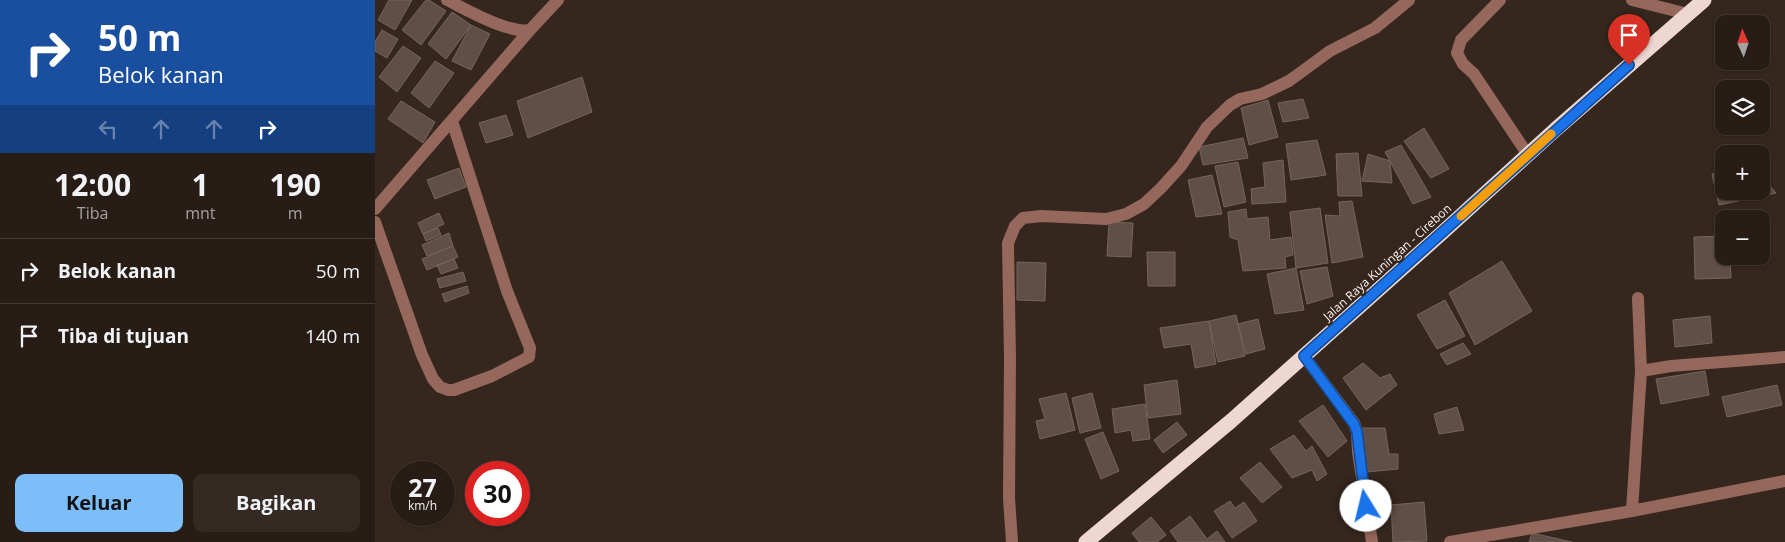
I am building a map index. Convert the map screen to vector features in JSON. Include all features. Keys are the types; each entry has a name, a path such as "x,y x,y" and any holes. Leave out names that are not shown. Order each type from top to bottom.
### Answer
{"highway":[{"name":"Jalan Raya Kuningan - Cirebon","path":"1086,542 1231,421 1528,154 1703,0"}],"street":[{"path":"447,0 475,15 516,30 530,30"},
{"path":"375,209 558,0"},
{"path":"1012,542 1009,498 1010,358 1008,243 1015,226 1023,218 1041,216 1106,219 1126,214 1143,204 1161,188 1181,166 1207,127 1231,105 1240,99 1262,94 1289,81 1330,50 1375,28 1409,0"},
{"path":"1500,0 1461,40 1457,53 1463,64 1474,74 1528,154"},
{"path":"1632,0 1688,14"},
{"path":"375,222 422,355 433,379 440,387 455,390 492,376 529,357 530,348 507,291 452,121"},
{"path":"1632,511 1641,371 1638,298"},
{"path":"1304,356 1354,424 1357,432 1358,452 1372,542"},
{"path":"1641,371 1671,366 1785,356"},
{"path":"1450,542 1632,511 1785,481"}],"building":[{"path":"389,0 412,0 395,30 378,20"},
{"path":"426,0 446,11 421,45 402,30"},
{"path":"452,12 471,25 446,59 428,44"},
{"path":"471,25 490,34 471,70 452,61"},
{"path":"382,30 398,39 387,58 375,51 375,42"},
{"path":"403,46 421,58 397,92 379,77"},
{"path":"435,61 454,73 429,108 411,93"},
{"path":"582,77 592,112 528,138 517,101"},
{"path":"1303,99 1309,118 1283,122 1278,103"},
{"path":"1268,100 1278,137 1249,145 1241,108"},
{"path":"401,101 435,122 423,143 388,119"},
{"path":"506,115 513,135 486,143 479,123"},
{"path":"1424,128 1449,169 1431,178 1404,141"},
{"path":"1243,138 1248,158 1203,165 1199,147"},
{"path":"1317,140 1326,175 1291,180 1286,144"},
{"path":"1401,145 1431,197 1413,204 1385,152"},
{"path":"1358,153 1362,196 1338,196 1336,154"},
{"path":"1368,154 1390,161 1392,183 1362,181"},
{"path":"1283,160 1286,202 1252,204 1251,189 1265,187 1263,163"},
{"path":"1238,162 1246,202 1224,207 1215,166"},
{"path":"459,168 466,187 435,199 427,180"},
{"path":"1715,173 1715,187 1712,174"},
{"path":"1212,175 1222,214 1196,217 1188,180"},
{"path":"1770,186 1776,193 1770,194"},
{"path":"1718,200 1743,200 1719,205"},
{"path":"1352,201 1363,257 1332,263 1325,215 1340,216 1339,202"},
{"path":"1320,208 1328,263 1296,268 1290,212"},
{"path":"1246,209 1247,219 1268,217 1270,240 1291,237 1293,255 1285,257 1286,268 1243,271 1238,240 1230,237 1228,212"},
{"path":"439,213 444,224 423,234 418,223"},
{"path":"1109,222 1133,223 1131,257 1107,256"},
{"path":"438,228 441,235 426,241 423,234"},
{"path":"449,233 453,246 427,256 422,245"},
{"path":"1715,236 1715,265 1730,265 1731,278 1695,279 1694,237"},
{"path":"453,246 458,257 427,270 422,259"},
{"path":"1147,252 1175,252 1175,286 1148,286"},
{"path":"454,259 458,268 441,274 437,265"},
{"path":"1502,261 1532,311 1475,345 1449,293"},
{"path":"1017,262 1046,263 1045,301 1017,300"},
{"path":"1327,267 1333,296 1307,304 1300,271"},
{"path":"1296,268 1304,310 1275,314 1267,274"},
{"path":"463,272 466,281 440,288 437,279"},
{"path":"467,286 469,293 445,302 442,294"},
{"path":"1445,300 1465,336 1437,349 1417,315"},
{"path":"1236,315 1245,356 1218,362 1209,321"},
{"path":"1710,316 1712,343 1675,347 1673,320"},
{"path":"1258,319 1265,349 1246,354 1238,324"},
{"path":"1209,321 1216,364 1195,368 1191,344 1164,348 1160,328"},
{"path":"1463,343 1471,354 1447,365 1440,354"},
{"path":"1363,363 1380,378 1390,374 1397,385 1366,410 1343,378"},
{"path":"1705,371 1709,395 1661,404 1656,379"},
{"path":"1177,380 1181,414 1148,418 1144,385"},
{"path":"1777,385 1782,405 1727,417 1722,397"},
{"path":"1066,393 1075,430 1040,439 1036,421 1045,419 1039,399"},
{"path":"1092,393 1101,428 1080,433 1072,398"},
{"path":"1145,404 1150,439 1133,441 1131,430 1115,433 1112,409"},
{"path":"1323,405 1347,441 1328,457 1299,421"},
{"path":"1457,407 1464,430 1439,434 1434,414"},
{"path":"1177,422 1187,435 1163,453 1154,440"},
{"path":"1360,428 1385,428 1389,454 1398,454 1398,469 1367,472"},
{"path":"1103,432 1119,471 1101,479 1085,439"},
{"path":"1294,435 1306,451 1312,446 1327,474 1317,481 1312,470 1292,478 1270,449"},
{"path":"1260,462 1282,487 1262,503 1240,478"},
{"path":"1230,501 1235,508 1244,502 1257,521 1232,538 1214,511"},
{"path":"1424,502 1427,541 1393,542 1391,505"},
{"path":"1190,516 1207,539 1217,531 1225,542 1178,542 1170,531"},
{"path":"1151,517 1166,535 1157,542 1139,542 1132,533"},
{"path":"1532,533 1572,542 1529,542"}],"slow traffic":[{"path":"1461,216 1551,134"}],"route":[{"path":"1366,506 1357,432 1354,424 1304,356 1629,65"}]}
